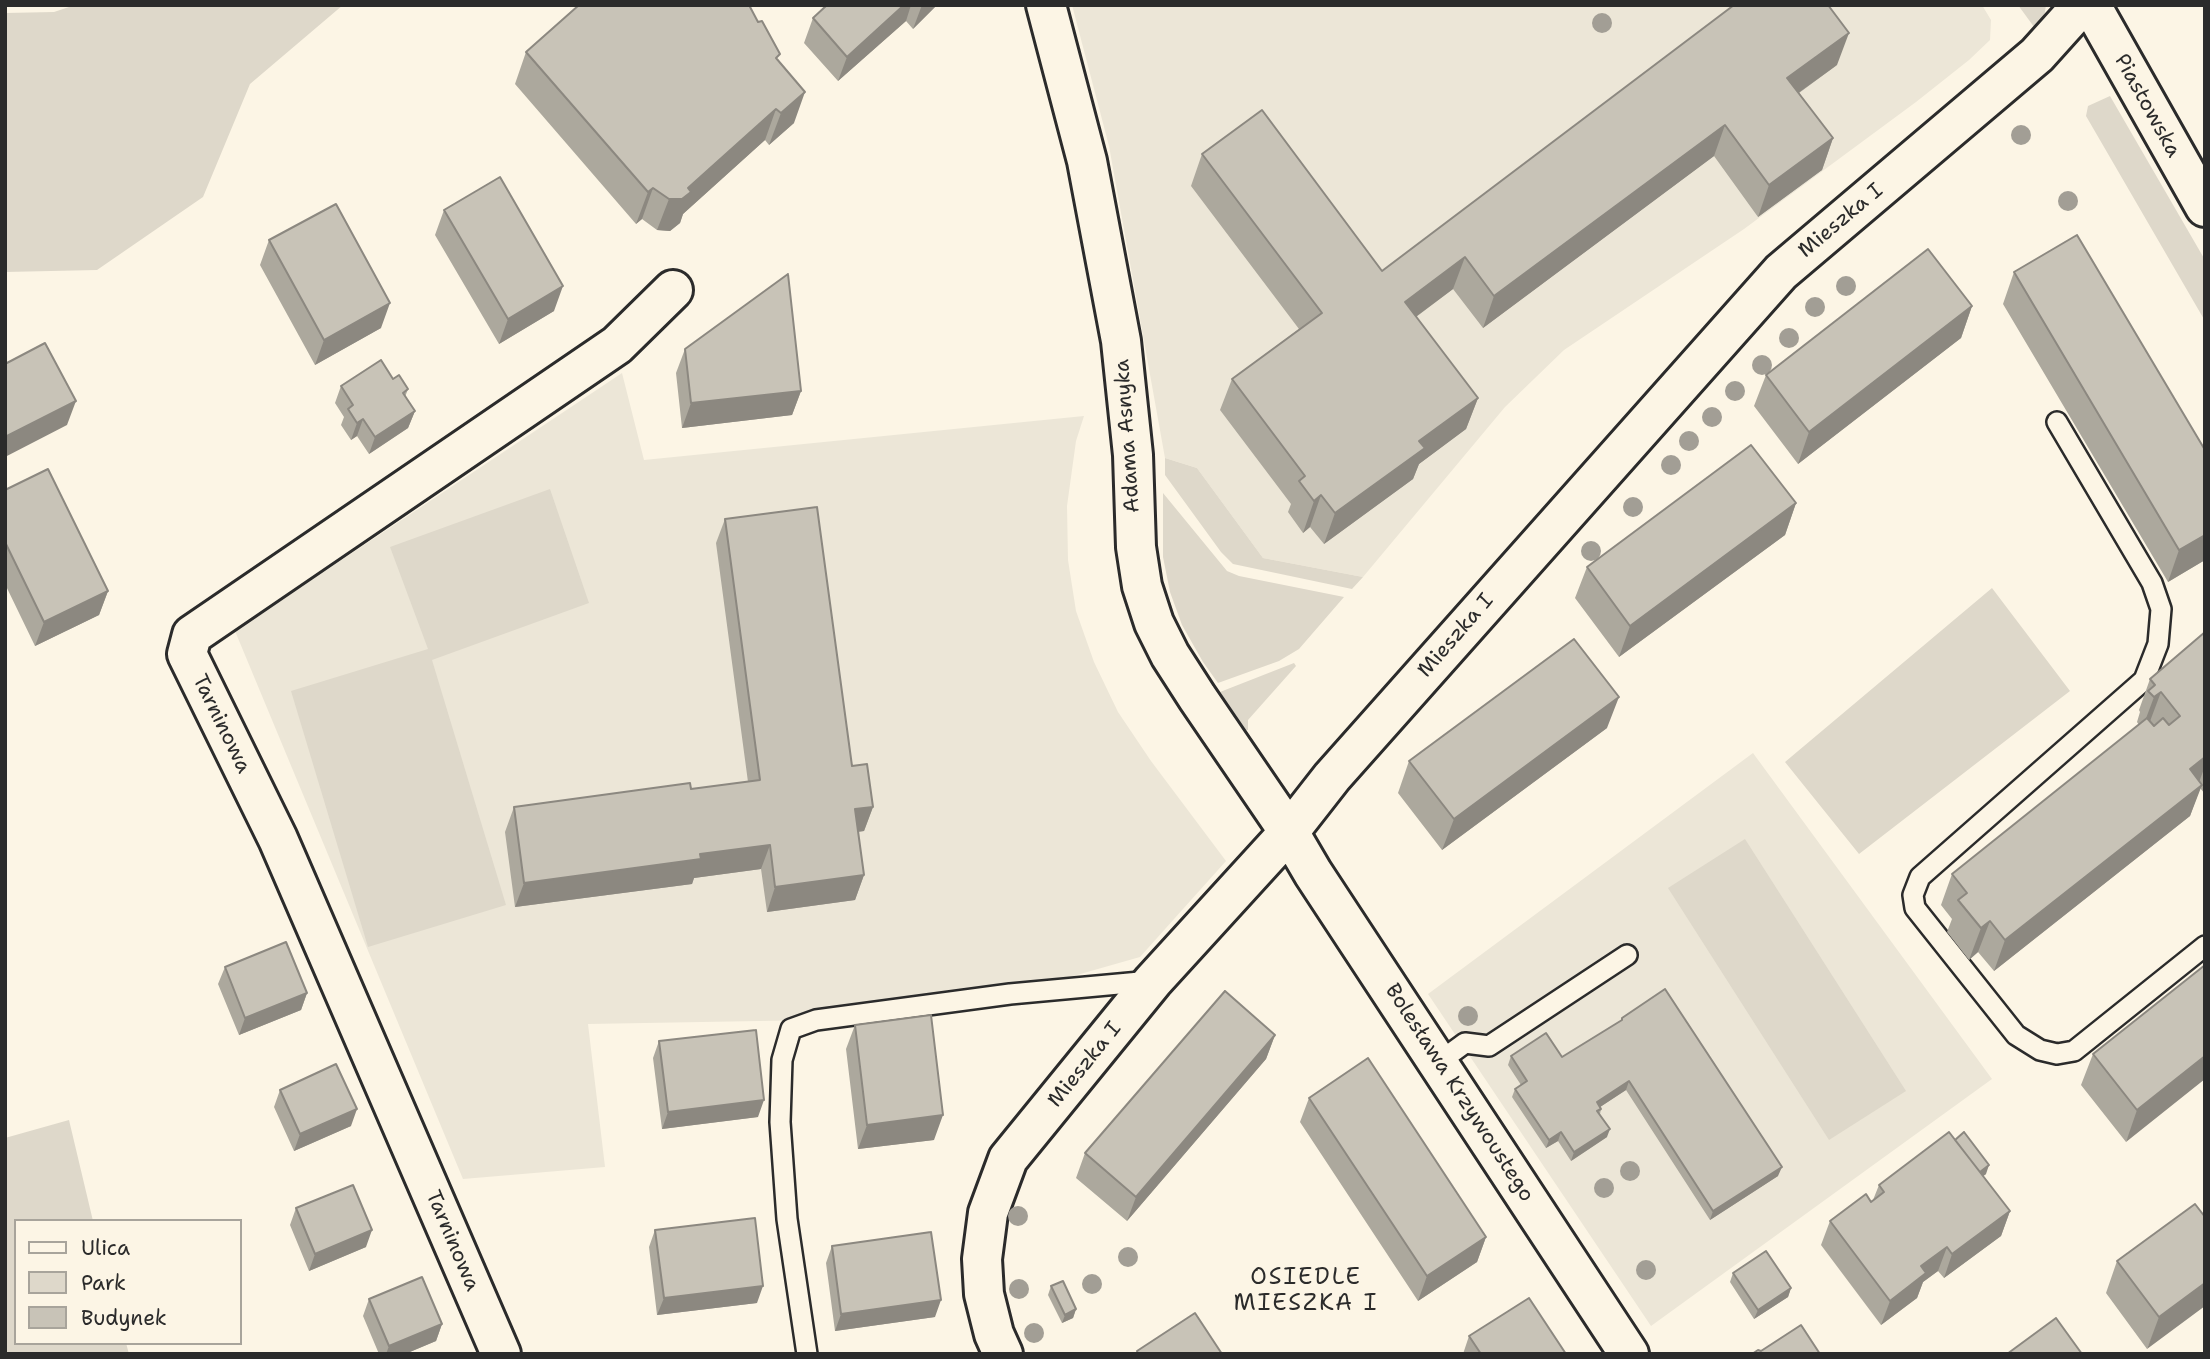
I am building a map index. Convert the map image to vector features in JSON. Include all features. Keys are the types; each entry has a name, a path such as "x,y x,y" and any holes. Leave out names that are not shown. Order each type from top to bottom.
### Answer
{"street":[{"name":"Adama Asnyka","path":"1046,5 1087,161 1121,341 1133,455 1136,547 1142,586 1154,623 1170,655 1289,832"},
{"name":"Mieszka I","path":"1003,1354 994,1334 984,1294 982,1259 988,1213 1009,1159 1153,981 1289,832 1332,777 1714,344 1781,272 2037,55 2082,5"},
{"name":"Piastowska","path":"2091,5 2205,207"},
{"name":"Tarninowa","path":"501,1354 278,839 187,653 192,635 617,345 673,290"},
{"name":"Bolesława Krzywoustego","path":"1289,832 1313,873 1629,1354"}],"lane":[{"path":"2057,422 2152,583 2161,609 2158,644 2144,680 1920,877 1913,895 1915,908 2016,1035 2040,1050 2057,1054 2074,1051 2205,946"},
{"path":"1439,1062 1465,1043 1489,1046 1627,956"},
{"path":"807,1354 786,1219 780,1122 782,1060 790,1029 816,1020 1010,994 1153,981"}],"shaded area":[{"path":"1072,5 1982,5 1991,20 1990,40 1916,102 1744,229 1564,350 1505,407 1363,577 1263,558 1197,468 1165,458 1109,146"},
{"path":"622,373 644,460 1084,416 1076,441 1067,506 1068,560 1076,611 1094,662 1118,712 1226,861 1140,957 1010,994 816,1020 588,1024 605,1167 463,1179 235,631"},
{"path":"1753,753 1992,1079 1651,1326 1428,994"}],"green space":[{"path":"75,5 343,5 250,84 203,197 97,270 5,272 5,13 54,12"},
{"path":"2018,5 2046,5 2044,18 2037,31"},
{"path":"2110,96 2205,260 2205,321 2086,116 2088,106"},
{"path":"1165,458 1197,468 1263,558 1363,577 1352,589 1233,564 1221,552 1165,475"},
{"path":"550,489 589,603 432,660 506,905 368,947 291,691 428,649 390,547"},
{"path":"1163,493 1227,571 1239,576 1344,597 1299,649 1279,661 1218,683 1182,625 1170,592 1163,557"},
{"path":"1992,588 2070,691 1859,854 1785,762"},
{"path":"1294,663 1296,666 1248,720 1246,730 1220,692"},
{"path":"1745,839 1906,1091 1829,1140 1668,888"},
{"path":"69,1120 93,1219 14,1219 14,1345 127,1345 129,1354 5,1354 5,1138"}],"building":[{"path":"579,5 749,5 758,22 762,21 780,54 776,58 805,92 781,113 776,109 688,188 691,192 682,199 669,199 653,188 648,192 526,52"},
{"path":"827,5 904,5 847,57 813,18"},
{"path":"1734,5 1828,5 1849,33 1787,78 1833,138 1769,185 1725,125 1494,296 1465,257 1405,302 1478,398 1419,441 1425,448 1335,513 1321,495 1314,501 1299,481 1305,476 1232,379 1322,313 1202,154 1262,110 1382,271"},
{"path":"500,177 563,286 508,319 444,210"},
{"path":"336,204 390,303 324,340 269,240"},
{"path":"2077,235 2205,450 2205,535 2179,550 2014,272"},
{"path":"1928,249 1972,306 1809,432 1766,375"},
{"path":"788,274 801,391 691,403 685,349"},
{"path":"45,343 76,401 5,437 5,364"},
{"path":"381,360 393,379 399,375 408,389 403,393 415,411 375,437 363,419 357,423 348,409 353,405 341,386"},
{"path":"1751,445 1796,503 1630,626 1587,567"},
{"path":"48,469 108,591 44,622 5,542 5,490"},
{"path":"817,507 852,766 867,764 873,807 855,809 864,875 775,887 770,845 700,854 701,859 524,883 514,807 690,783 691,789 760,780 725,519"},
{"path":"2205,632 2205,757 2190,769 2202,785 2005,940 1990,921 1981,928 1958,900 1967,893 1952,874 2147,718 2154,726 2163,718 2169,725 2180,716 2161,692 2154,697 2148,691 2155,685 2150,679"},
{"path":"1574,639 1619,697 1454,819 1409,761"},
{"path":"286,942 307,993 245,1018 225,967"},
{"path":"2205,965 2205,1056 2137,1110 2093,1054"},
{"path":"1665,989 1782,1167 1713,1211 1629,1081 1597,1102 1601,1109 1597,1111 1610,1129 1574,1152 1561,1132 1549,1140 1515,1089 1527,1081 1511,1056 1546,1033 1562,1057 1622,1020"},
{"path":"1225,991 1275,1035 1136,1197 1085,1153"},
{"path":"931,1015 943,1115 867,1125 855,1025"},
{"path":"756,1030 764,1100 668,1112 659,1041"},
{"path":"1368,1058 1486,1237 1427,1276 1309,1098"},
{"path":"336,1064 357,1109 300,1134 280,1090"},
{"path":"1949,1132 2010,1211 1952,1254 1947,1247 1921,1266 1926,1273 1890,1301 1830,1221 1866,1194 1871,1202 1884,1192 1879,1185"},
{"path":"1964,1132 1989,1165 1980,1172 1955,1140"},
{"path":"353,1185 372,1230 315,1254 296,1208"},
{"path":"2195,1204 2205,1217 2205,1283 2159,1317 2117,1261"},
{"path":"755,1218 763,1286 664,1298 655,1230"},
{"path":"931,1232 941,1300 841,1314 832,1246"},
{"path":"1766,1251 1791,1288 1758,1310 1733,1273"},
{"path":"422,1277 442,1324 389,1346 369,1299"},
{"path":"1063,1281 1076,1309 1065,1315 1051,1286"},
{"path":"1529,1298 1566,1354 1481,1354 1469,1336"},
{"path":"1195,1313 1222,1354 1138,1354 1137,1351"},
{"path":"2056,1318 2082,1354 2007,1354"},
{"path":"1801,1325 1820,1354 1752,1354 1761,1351"}],"district":[{"name":"OSIEDLE MIESZKA I","path":"1306,1291"}]}
